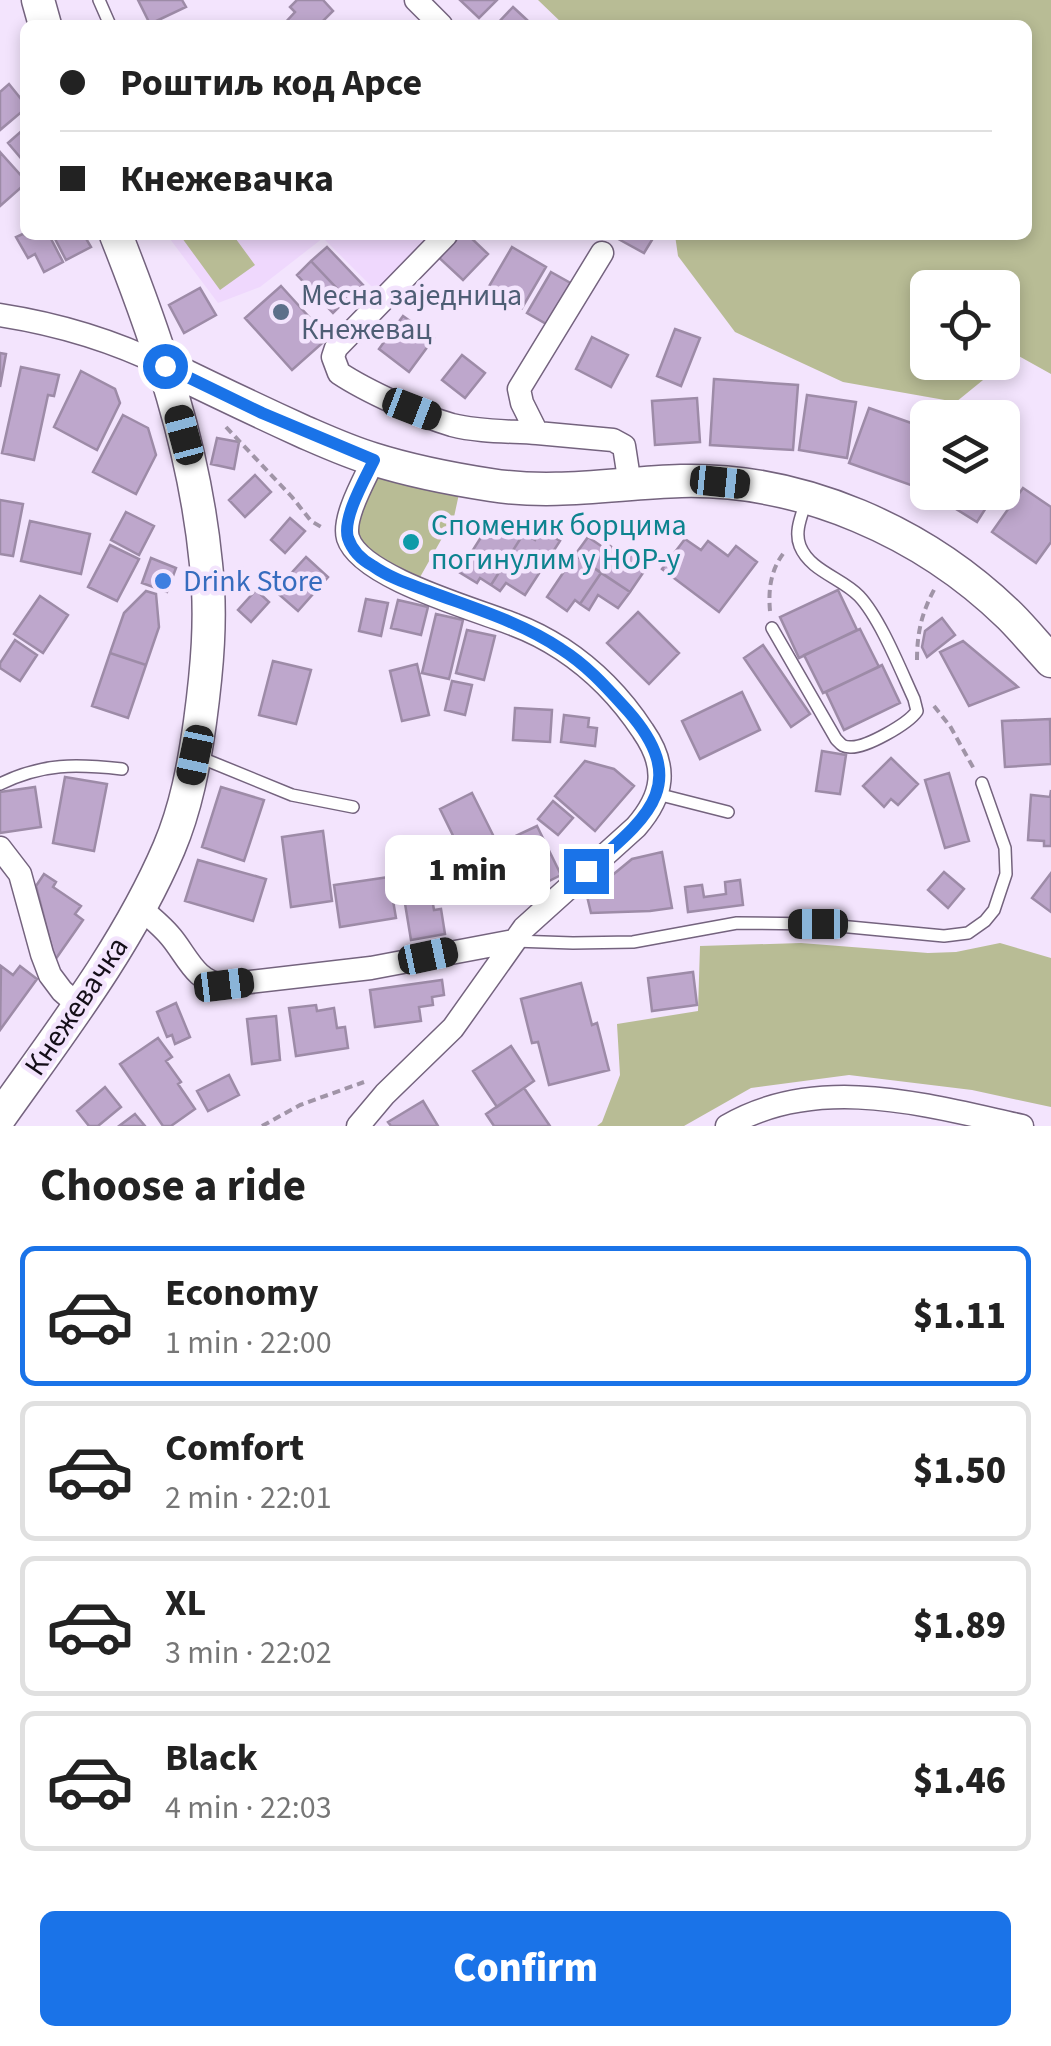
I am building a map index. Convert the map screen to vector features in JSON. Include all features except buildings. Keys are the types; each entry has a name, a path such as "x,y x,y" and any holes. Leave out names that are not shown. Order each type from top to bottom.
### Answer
{"street":[{"path":"416,0 436,20"},
{"path":"118,240 165,366 188,453 206,563 209,631 205,685 185,804 140,908"},
{"path":"441,240 336,348 333,357 339,373 452,424 619,442 626,453 630,485"},
{"path":"537,432 519,389 602,253"},
{"path":"0,315 72,330 127,347 262,413 374,460 462,480 515,488 584,489 678,481 720,482 807,497 888,530 951,569 1010,616 1051,660"},
{"path":"358,1126 453,1028 536,916 636,827 650,810 660,782 651,743 638,722 595,674 560,648 520,627 390,577 355,551 347,536 348,520 374,460"},
{"path":"0,848 20,874 50,975 78,1005"},
{"name":"Кнежевачка","path":"0,1117 107,965 140,908 167,933 199,975 213,984 224,985 371,968 514,941"},
{"path":"728,1126 790,1101 840,1096 940,1109 1022,1126"}],"lane":[{"path":"772,628 842,746 862,745 910,721 917,712 868,608 850,588 804,554 798,542 798,528 807,497"},
{"path":"195,755 292,796 352,806"},
{"path":"0,784 39,768 85,765 122,769"},
{"path":"514,941 632,942 698,928 748,923 818,924 944,936 968,933 994,910 1006,874 1005,848 982,783"},
{"path":"656,794 728,812"}],"path":[{"path":"226,427 311,520 347,536"},
{"path":"772,628 771,576 778,560 798,542"},
{"path":"920,672 917,635 923,610 934,588 951,569"},
{"path":"928,696 982,783"},
{"path":"262,1126 300,1105 363,1082"}],"shaded area":[{"path":"171,240 320,240 260,287 218,303"},
{"path":"325,240 427,240 377,292"}],"green space":[{"path":"538,0 1051,0 1051,374 1020,357 1020,270 910,270 910,380 983,380 958,400 843,382 735,332 678,256 676,240 1032,240 1032,20 559,20"},
{"path":"183,240 237,240 255,265 220,290"},
{"path":"374,459 462,480 454,517 415,586 351,543"},
{"path":"801,943 928,953 1000,943 1051,958 1051,1107 972,1090 849,1075 751,1088 684,1126 597,1126 620,1075 617,1024 698,1011 700,946"}],"place":[{"name":"Месна заједница Кнежевац","path":"281,312"},
{"name":"Споменик борцима погинулим у НОР-у","path":"411,542"},
{"name":"Drink Store","path":"163,581"}],"route":[{"path":"165,366 262,413 374,460 348,520 347,536 355,551 390,577 520,627 560,648 595,674 638,722 658,764 660,782 656,794 650,810 636,827 586,871"}]}
